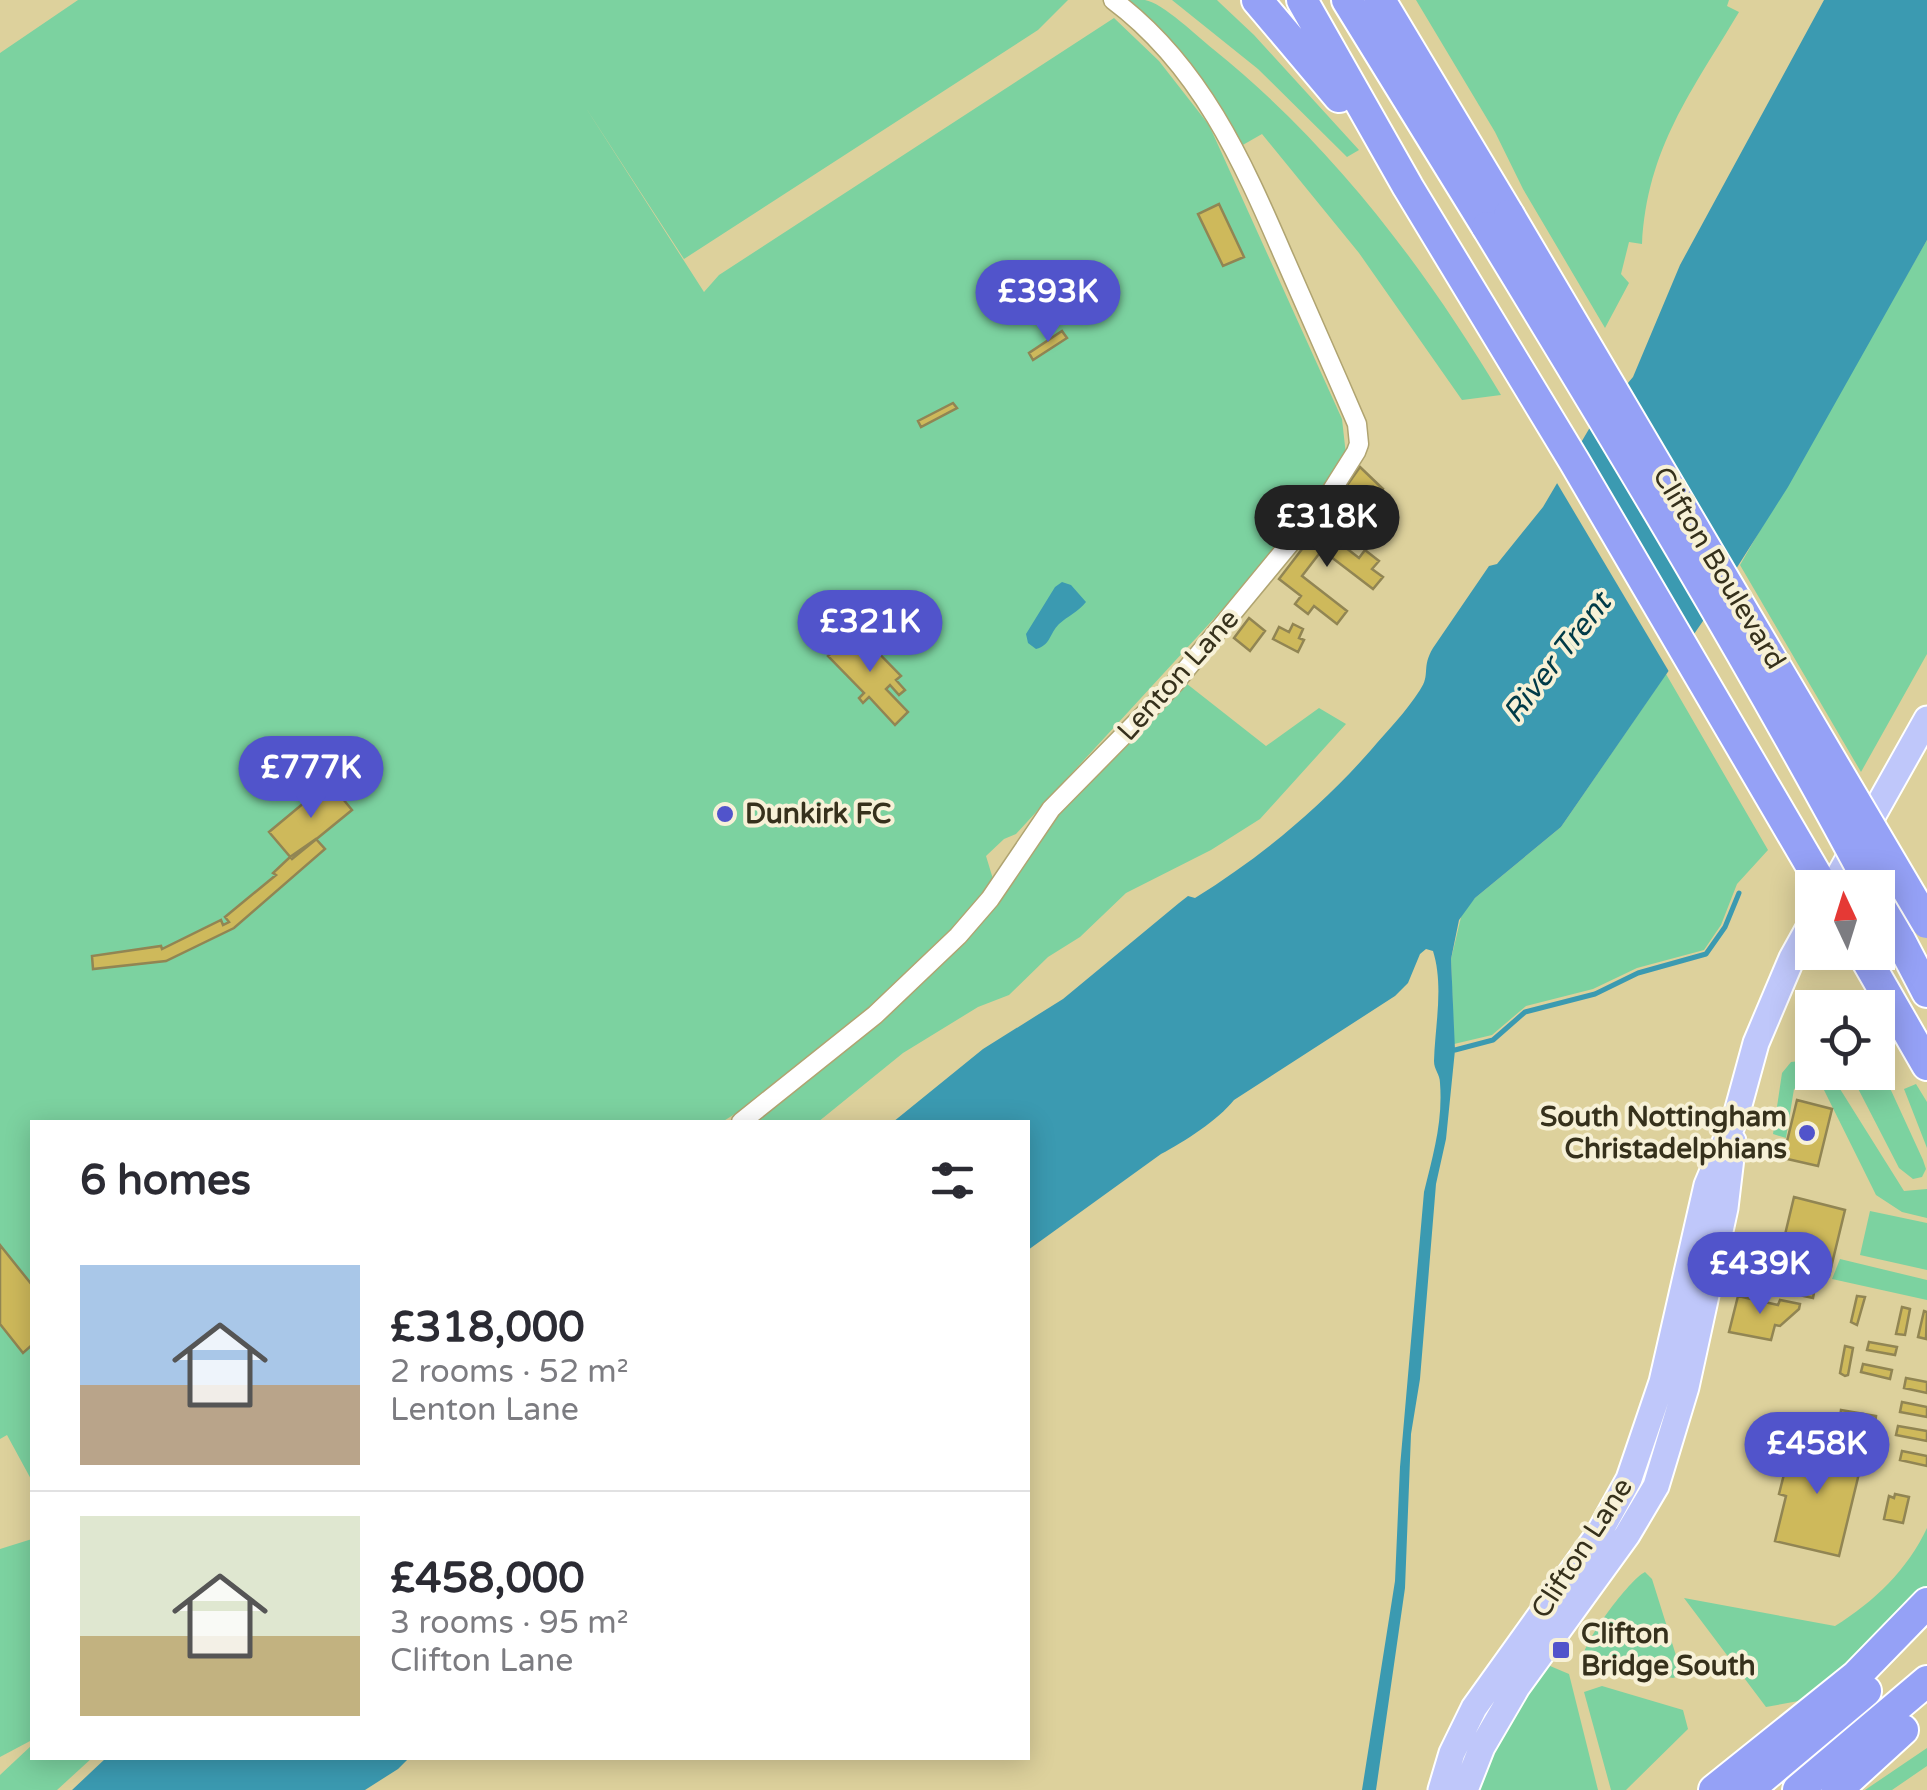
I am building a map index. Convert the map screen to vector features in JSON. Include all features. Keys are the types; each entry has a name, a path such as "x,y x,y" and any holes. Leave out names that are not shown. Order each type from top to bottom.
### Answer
{"highway":[{"path":"1257,0 1309,58 1408,187"},
{"path":"1302,0 1408,187 1813,870"},
{"path":"1347,0 1498,221"},
{"path":"1380,0 1421,64"},
{"path":"1388,0 1498,221"},
{"name":"Clifton Boulevard","path":"1498,221 1608,426 1862,870"},
{"name":"Clifton Boulevard","path":"1498,221 1927,922"},
{"path":"1895,930 1924,984"},
{"path":"1872,970 1927,1065"},
{"path":"1714,1790 1856,1676 1927,1602"},
{"path":"1748,1790 1831,1723 1927,1628"},
{"path":"1798,1790 1927,1681"},
{"path":"1838,1790 1927,1708"},
{"path":"1838,1790 1927,1734"}],"main road":[{"path":"1842,870 1927,720"},
{"name":"Clifton Lane","path":"1441,1790 1452,1753 1474,1708 1598,1535 1630,1479 1662,1382 1706,1185 1736,1116 1756,1044 1795,953"},
{"name":"Clifton Lane","path":"1465,1790 1482,1747 1517,1687 1627,1535 1661,1472 1686,1387 1725,1208 1736,1116"}],"street":[{"name":"Lenton Lane","path":"743,1120 874,1015 958,936 1012,868 1051,808 1174,684 1220,631 1325,501 1359,444 1350,410 1225,130 1175,58 1113,0"}],"green space":[{"path":"78,0 1068,0 1038,30 684,259 584,105 704,292 719,275 1114,18 1159,61 1209,125 1342,419 1346,455 1254,575 1016,834 1004,839 986,856 993,879 939,943 845,1029 725,1120 30,1120 30,1477 7,1435 0,1439 0,53"},
{"path":"1122,0 1152,2 1170,14 1297,125 1336,166 1407,254 1501,395 1462,400 1359,253 1262,134 1241,146 1202,83"},
{"path":"1172,0 1217,0 1359,150 1347,157 1258,69"},
{"path":"1416,0 1729,0 1727,6 1739,12 1662,149 1646,210 1642,244 1629,242 1621,274 1629,283 1605,328 1523,189 1495,132"},
{"path":"1927,240 1927,654 1861,772 1740,565"},
{"path":"1666,674 1768,850 1737,884 1721,925 1704,950 1637,968 1593,989 1526,1006 1492,1035 1454,1044 1451,959 1462,913 1561,827"},
{"path":"1182,680 1266,746 1319,708 1346,724 1260,819 1211,850 1126,893 1080,937 1048,957 1009,995 978,1007 903,1053 820,1120 755,1120 887,1013 1050,824"},
{"path":"1795,1062 1795,1088 1786,1138 1773,1134 1782,1073"},
{"path":"1916,1084 1927,1102 1927,1148 1904,1089"},
{"path":"1824,1090 1841,1090 1904,1191 1927,1189 1927,1218 1902,1212 1876,1195"},
{"path":"1859,1090 1891,1090 1926,1169 1922,1177 1913,1179 1899,1168"},
{"path":"1870,1211 1927,1223 1927,1270 1860,1255"},
{"path":"1840,1259 1927,1280 1927,1300 1832,1279"},
{"path":"1927,1528 1927,1587 1882,1640 1804,1700 1766,1707 1684,1598 1835,1626 1889,1583"},
{"path":"30,1540 30,1741 0,1757 0,1549"},
{"path":"1645,1572 1652,1579 1679,1665 1679,1676 1673,1678 1582,1660 1608,1612"},
{"path":"1543,1663 1569,1674 1598,1790 1475,1790 1503,1724"},
{"path":"1602,1686 1683,1710 1688,1729 1626,1790 1611,1790 1584,1692"},
{"path":"30,1747 30,1760 90,1760 57,1790 0,1790 0,1775"},
{"path":"1927,1748 1927,1766 1892,1790 1865,1790"}],"water":[{"name":"River Trent","path":"1824,0 1927,0 1927,240 1788,487 1703,621 1561,827 1475,898 1459,920 1451,959 1455,1050 1446,1139 1436,1184 1420,1379 1411,1434 1405,1588 1376,1790 1362,1790 1395,1581 1400,1467 1424,1192 1440,1111 1440,1080 1434,1061 1438,992 1433,951 1426,949 1420,954 1408,983 1395,996 1234,1100 1200,1130 1030,1249 1030,1120 895,1120 983,1049 1063,999 1188,896 1195,898 1266,848 1310,812 1371,750 1415,698 1425,680 1433,648 1489,566 1497,564 1543,507 1589,429 1633,377 1680,265"},
{"path":"1062,582 1071,585 1086,602 1059,624 1045,645 1036,649 1028,643 1026,634"},
{"path":"104,1760 407,1760 365,1790 72,1790"}],"pier":[{"path":"1571,445 1696,640 1671,675 1554,478"}],"building":[{"path":"1219,204 1244,257 1223,266 1198,214"},
{"path":"1062,331 1067,338 1033,360 1029,353"},
{"path":"953,403 957,408 921,427 918,421"},
{"path":"1360,467 1383,489 1374,502 1360,491 1349,507 1338,498"},
{"path":"1329,514 1342,524 1332,537 1359,558 1365,550 1379,561 1372,569 1383,577 1373,589 1322,550 1302,576 1347,611 1337,624 1314,606 1308,614 1295,604 1301,596 1279,579"},
{"path":"1249,618 1265,631 1250,651 1234,638"},
{"path":"1293,624 1303,629 1299,638 1304,640 1298,652 1273,639 1279,627 1289,632"},
{"path":"856,630 901,676 896,680 905,690 899,695 890,685 886,689 908,712 895,725 869,697 863,703 859,698 864,693 828,656"},
{"path":"329,782 352,810 292,859 269,832"},
{"path":"316,839 325,849 234,928 166,961 93,969 92,956 161,946 162,949 221,920 223,925 229,922 225,917 276,875 273,873 290,857"},
{"name":"South Nottingham Christadelphians","path":"1797,1100 1832,1109 1818,1166 1783,1158"},
{"path":"1794,1197 1845,1210 1829,1276 1778,1264"},
{"path":"0,1245 30,1282 30,1347 23,1353 0,1324"},
{"path":"1775,1272 1789,1275 1785,1292 1772,1289"},
{"path":"1789,1273 1816,1282 1813,1298 1785,1292"},
{"path":"1738,1296 1778,1305 1780,1300 1800,1304 1780,1326 1775,1325 1771,1340 1729,1332"},
{"path":"1857,1296 1865,1297 1857,1325 1851,1322"},
{"path":"1902,1307 1910,1309 1905,1335 1896,1334"},
{"path":"1924,1311 1927,1312 1926,1339 1918,1337"},
{"path":"1869,1342 1897,1347 1895,1355 1867,1350"},
{"path":"1845,1346 1853,1348 1845,1376 1840,1373"},
{"path":"1863,1364 1892,1370 1890,1379 1861,1372"},
{"path":"1906,1378 1927,1382 1927,1393 1904,1388"},
{"path":"1902,1402 1927,1407 1927,1417 1900,1412"},
{"path":"1841,1410 1876,1416 1875,1424 1840,1418"},
{"path":"1898,1426 1927,1431 1927,1441 1896,1435"},
{"path":"1794,1435 1811,1440 1810,1444 1863,1457 1839,1556 1775,1541 1786,1496 1779,1494"},
{"path":"1902,1451 1927,1456 1927,1466 1900,1460"},
{"path":"1895,1494 1909,1497 1903,1523 1884,1519 1889,1496 1894,1498"}],"waterway":[{"path":"1455,1050 1493,1040 1525,1012 1595,994 1638,973 1706,954 1725,927 1739,893"}],"place":[{"name":"Dunkirk FC","path":"725,814"},
{"name":"South Nottingham Christadelphians","path":"1807,1133"},
{"name":"Clifton Bridge South","path":"1561,1650"}]}
